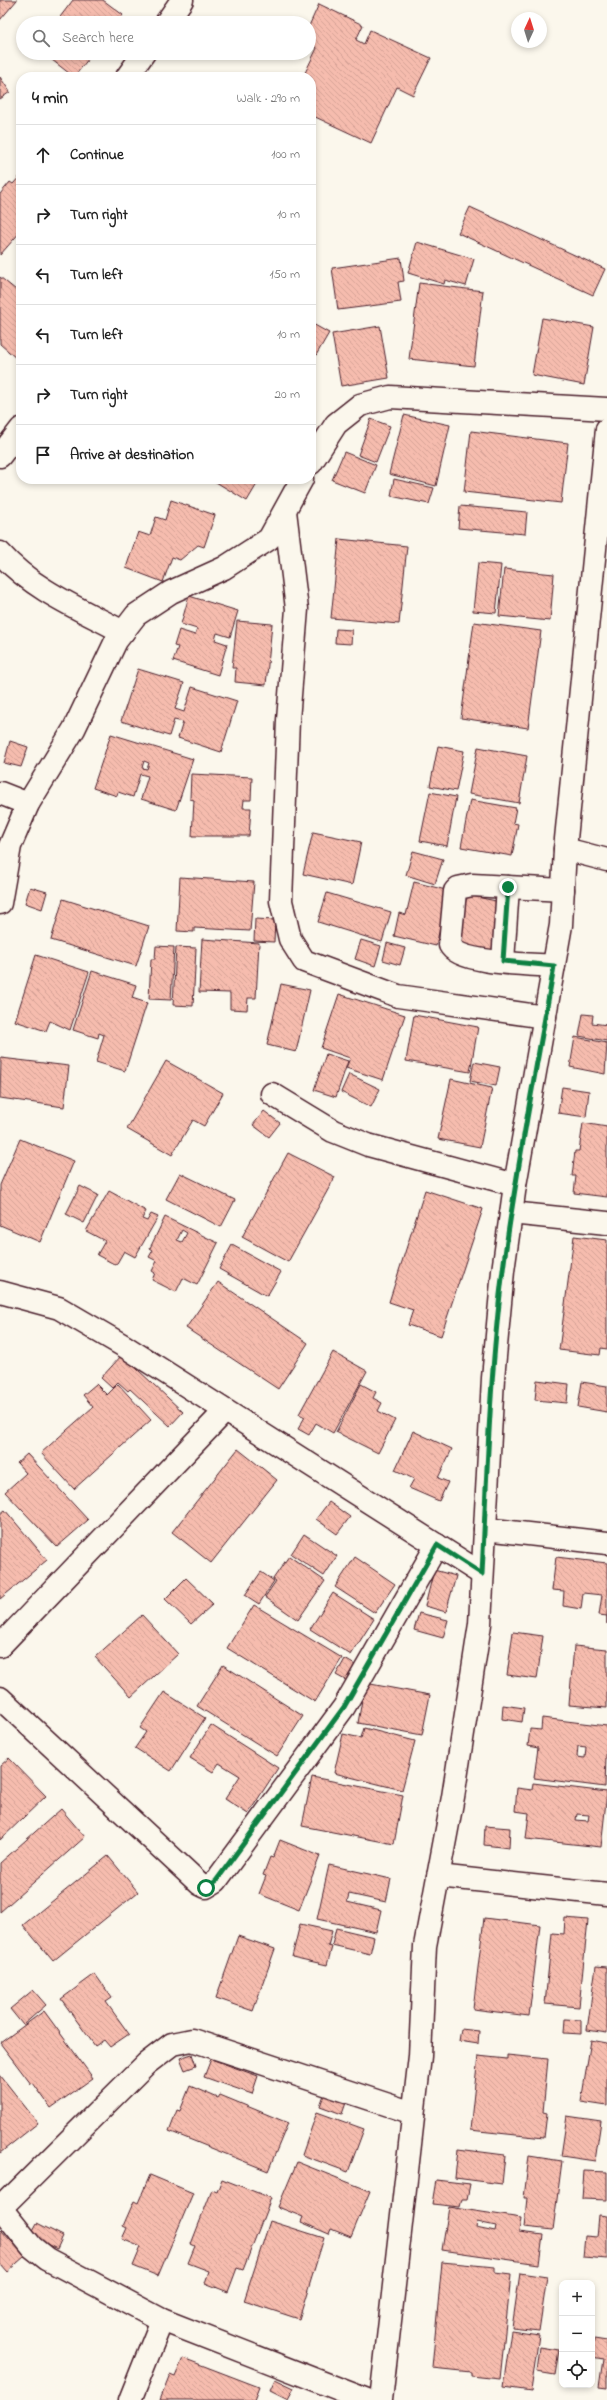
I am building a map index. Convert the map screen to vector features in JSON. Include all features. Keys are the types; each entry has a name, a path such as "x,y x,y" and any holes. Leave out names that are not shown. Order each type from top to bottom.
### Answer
{"street":[{"path":"171,16 182,0"},
{"path":"130,72 139,60"},
{"path":"316,455 336,424 360,406 390,397 607,409"},
{"path":"381,2400 420,2056 425,1946 453,1798 480,1624 493,1378 503,1271 515,1185 561,925 565,849 607,429"},
{"path":"0,456 16,435"},
{"path":"0,903 5,845 74,729 116,641 136,615 171,592 224,568 269,539 299,484"},
{"path":"285,511 298,610 288,720 281,887 281,901 290,939 304,961 398,996 545,1017"},
{"path":"0,553 14,568 40,588 123,632"},
{"path":"0,793 28,804"},
{"path":"565,849 607,860"},
{"path":"554,966 462,956 456,952 450,944 455,891 458,888 472,885 563,890"},
{"path":"503,961 508,887"},
{"path":"272,1094 332,1131 368,1145 515,1185"},
{"path":"511,1213 607,1223"},
{"path":"0,1292 60,1308 482,1574"},
{"path":"0,1646 225,1411"},
{"path":"485,1529 607,1543"},
{"path":"0,1698 206,1888 216,1881 344,1707 437,1545"},
{"path":"438,1876 607,1894"},
{"path":"367,2400 162,2320 47,2259 32,2247 1,2207 146,2064 172,2044 192,2040 414,2114"},
{"path":"130,2400 162,2320"}],"building":[{"path":"0,0 17,0 0,20"},
{"path":"73,0 103,0 123,15 122,16 61,16"},
{"path":"319,4 363,25 356,40 364,44 370,30 431,58 413,95 397,87 371,143 316,117 316,72 305,72 311,60 316,60 316,16 314,16"},
{"path":"52,60 87,60 78,72 68,72"},
{"path":"0,77 10,92 0,99"},
{"path":"16,181 16,237 0,255 0,194 10,182 13,184"},
{"path":"470,207 605,269 593,295 458,233"},
{"path":"417,242 474,259 466,286 445,280 444,284 408,273"},
{"path":"401,258 404,281 398,282 401,302 338,310 332,268"},
{"path":"0,277 16,290 16,358 0,344"},
{"path":"419,283 483,291 474,366 409,359"},
{"path":"542,318 594,327 584,385 532,375"},
{"path":"316,326 329,333 316,355"},
{"path":"380,326 389,378 341,386 332,334"},
{"path":"404,415 450,425 436,486 389,474"},
{"path":"371,419 390,426 376,462 358,455"},
{"path":"471,431 568,443 561,503 464,492"},
{"path":"344,452 376,465 365,493 332,480"},
{"path":"394,479 434,488 429,504 391,496"},
{"path":"219,484 257,484 247,501"},
{"path":"171,500 215,515 204,547 198,545 180,560 172,557 163,582 126,568 138,532 150,536 156,517 165,520"},
{"path":"460,506 527,512 525,534 458,528"},
{"path":"339,539 407,546 399,624 331,618"},
{"path":"478,563 501,565 496,613 473,611"},
{"path":"504,569 554,574 550,621 499,616"},
{"path":"189,596 238,611 230,637 217,633 215,640 227,644 218,675 173,661 178,647 174,646 179,630 195,635 197,629 181,624"},
{"path":"237,621 272,624 266,685 235,682 236,668 232,668"},
{"path":"474,622 541,631 528,728 461,718"},
{"path":"336,629 352,630 351,644 335,643"},
{"path":"138,669 184,683 175,709 184,712 192,687 237,701 221,752 178,738 183,722 174,720 169,736 121,721"},
{"path":"111,734 193,759 176,810 141,799 148,776 140,774 133,797 118,792 117,796 93,788","holes":["144,761 149,763 147,769 142,768"]},
{"path":"10,741 28,747 21,767 4,763"},
{"path":"438,746 464,751 456,791 430,786"},
{"path":"478,747 527,756 519,803 469,794"},
{"path":"191,774 252,777 251,800 244,800 243,808 251,808 249,836 192,836 194,800 190,799"},
{"path":"430,792 456,797 447,846 420,841"},
{"path":"470,800 516,808 513,823 518,824 512,856 461,847"},
{"path":"313,832 361,842 352,885 303,874"},
{"path":"413,851 443,859 435,884 406,875"},
{"path":"180,877 254,882 250,931 194,928 194,932 177,931"},
{"path":"414,882 454,892 445,929 440,928 436,946 394,936 399,913 406,915"},
{"path":"30,887 47,892 42,909 25,903"},
{"path":"327,893 391,912 382,942 318,922"},
{"path":"467,895 501,902 491,956 468,952 470,945 458,942"},
{"path":"63,899 149,926 136,966 51,940"},
{"path":"255,919 275,920 274,942 254,941"},
{"path":"202,939 259,943 256,998 248,998 247,1010 230,1009 230,993 199,992"},
{"path":"361,940 381,946 375,966 355,959"},
{"path":"387,943 405,948 400,965 383,960"},
{"path":"156,946 174,947 171,1000 149,999 151,959 155,959"},
{"path":"176,947 196,948 193,1006 173,1005"},
{"path":"36,955 89,972 70,1030 50,1021 46,1031 15,1021"},
{"path":"92,971 136,985 132,998 147,1003 125,1071 96,1062 104,1035 99,1033 98,1038 73,1030"},
{"path":"281,984 310,990 296,1052 267,1045"},
{"path":"339,994 405,1015 383,1080 346,1068 350,1058 321,1048"},
{"path":"583,1014 593,1015 592,1023 607,1025 607,1041 579,1036"},
{"path":"414,1015 478,1027 470,1072 406,1061"},
{"path":"575,1037 607,1043 605,1074 570,1067"},
{"path":"326,1054 348,1061 336,1097 314,1090"},
{"path":"1,1058 69,1066 64,1107 0,1098"},
{"path":"166,1061 223,1093 204,1126 193,1120 172,1155 127,1129"},
{"path":"474,1062 500,1067 496,1086 470,1081"},
{"path":"349,1074 380,1089 371,1107 341,1092"},
{"path":"451,1079 492,1088 480,1147 438,1139"},
{"path":"562,1087 589,1091 586,1117 558,1113"},
{"path":"264,1111 280,1123 269,1137 253,1125"},
{"path":"583,1123 607,1127 607,1197 574,1193 576,1176 572,1176 575,1151 579,1151"},
{"path":"20,1139 74,1161 40,1242 0,1225 0,1185"},
{"path":"288,1153 335,1177 288,1262 242,1237"},
{"path":"180,1173 235,1200 221,1227 166,1199"},
{"path":"80,1186 98,1195 84,1223 66,1214"},
{"path":"425,1190 483,1209 441,1336 408,1325 413,1310 389,1302"},
{"path":"109,1191 146,1211 142,1219 147,1221 151,1214 158,1217 135,1257 124,1251 116,1265 97,1255 105,1241 86,1231"},
{"path":"165,1217 218,1243 197,1285 183,1278 176,1292 152,1280 155,1273 152,1271 157,1261 149,1257 153,1250 150,1248","holes":["182,1230 187,1233 182,1242 177,1240"]},
{"path":"574,1236 607,1240 607,1349 601,1348 600,1355 559,1350"},
{"path":"232,1245 281,1272 267,1296 219,1269"},
{"path":"218,1282 308,1343 278,1389 186,1328"},
{"path":"333,1352 367,1371 333,1433 316,1423 309,1435 298,1429 305,1417 299,1414"},
{"path":"122,1355 183,1412 170,1426 130,1389 128,1391 118,1382 112,1388 101,1378"},
{"path":"537,1380 569,1384 567,1403 535,1400"},
{"path":"582,1382 607,1386 607,1412 578,1407"},
{"path":"96,1384 107,1395 118,1384 151,1420 74,1489 41,1453 93,1407 83,1395"},
{"path":"361,1384 376,1392 373,1398 382,1403 378,1411 395,1420 378,1453 336,1432"},
{"path":"413,1431 452,1449 438,1478 448,1482 439,1501 409,1488 414,1479 395,1470"},
{"path":"238,1449 277,1480 211,1563 172,1532"},
{"path":"27,1454 88,1520 57,1547 5,1492 26,1473 17,1463"},
{"path":"329,1502 350,1517 337,1534 316,1519"},
{"path":"5,1510 47,1560 0,1599 0,1514"},
{"path":"304,1534 337,1556 324,1576 291,1554"},
{"path":"289,1556 325,1581 298,1620 265,1597 276,1581 273,1579"},
{"path":"355,1557 395,1584 375,1613 335,1587"},
{"path":"556,1557 607,1563 607,1616 599,1615 602,1595 583,1593 581,1609 563,1606 564,1591 552,1590"},
{"path":"434,1570 456,1576 446,1612 425,1606"},
{"path":"261,1572 274,1581 259,1604 245,1595"},
{"path":"186,1578 213,1604 191,1624 165,1599"},
{"path":"333,1593 374,1619 351,1655 310,1629"},
{"path":"254,1605 342,1658 315,1702 227,1648"},
{"path":"419,1613 448,1620 443,1638 414,1630"},
{"path":"142,1615 178,1654 131,1697 95,1657"},
{"path":"513,1632 543,1636 537,1679 507,1675"},
{"path":"574,1646 607,1649 607,1708 569,1705"},
{"path":"345,1659 355,1665 347,1681 336,1675"},
{"path":"223,1665 303,1716 277,1756 197,1706"},
{"path":"365,1683 430,1695 422,1735 358,1723"},
{"path":"164,1692 205,1718 171,1771 135,1748 146,1732 140,1728"},
{"path":"503,1705 524,1708 522,1722 502,1719"},
{"path":"542,1718 607,1726 605,1787 534,1778 538,1748 528,1746 530,1729 541,1730","holes":["578,1746 586,1747 585,1758 577,1757"]},
{"path":"211,1725 278,1768 248,1814 225,1799 240,1776 219,1763 213,1772 190,1758"},
{"path":"364,1728 415,1741 402,1790 334,1773 343,1734 361,1738"},
{"path":"9,1758 46,1796 0,1840 0,1766"},
{"path":"312,1777 403,1795 394,1844 302,1826"},
{"path":"533,1783 607,1792 601,1847 526,1839 529,1813 515,1811 517,1788 532,1790","holes":["577,1814 589,1815 588,1821 576,1820"]},
{"path":"61,1809 85,1837 0,1912 0,1863"},
{"path":"485,1826 510,1828 509,1848 484,1845"},
{"path":"280,1840 320,1856 299,1910 259,1894 266,1876 263,1875 270,1857 273,1858"},
{"path":"108,1856 138,1892 53,1961 23,1925"},
{"path":"329,1865 391,1879 386,1902 349,1894 347,1902 381,1910 376,1932 317,1919"},
{"path":"484,1918 540,1925 529,2016 473,2009"},
{"path":"565,1918 588,1920 579,2007 545,2004 552,1933 564,1934"},
{"path":"300,1924 332,1931 328,1946 332,1947 327,1965 292,1957"},
{"path":"336,1928 374,1937 370,1954 332,1945"},
{"path":"238,1936 275,1949 253,2011 216,1998"},
{"path":"596,1966 607,1967 607,2033 587,2030"},
{"path":"95,1974 112,1998 106,2002 129,2034 110,2047 104,2040 95,2046 61,1999"},
{"path":"33,1990 46,2005 23,2025 10,2009"},
{"path":"44,2011 93,2078 51,2108 33,2083 31,2084 0,2043"},
{"path":"565,2019 581,2020 581,2034 564,2033"},
{"path":"461,2029 479,2031 478,2044 459,2041"},
{"path":"591,2040 607,2043 607,2106 581,2102"},
{"path":"192,2054 196,2066 185,2070 180,2058"},
{"path":"507,2055 548,2059 543,2112 547,2113 544,2138 470,2130 478,2056 507,2059"},
{"path":"211,2059 258,2076 252,2094 204,2077"},
{"path":"0,2075 38,2123 0,2153"},
{"path":"190,2086 218,2098 220,2095 288,2123 268,2171 169,2131 177,2110 180,2111"},
{"path":"325,2092 347,2100 342,2114 320,2106"},
{"path":"317,2112 364,2129 348,2172 302,2155"},
{"path":"567,2116 601,2121 595,2161 561,2156"},
{"path":"458,2149 505,2155 502,2184 455,2178"},
{"path":"529,2156 562,2161 553,2230 524,2227 527,2198 524,2198"},
{"path":"297,2162 370,2191 351,2237 331,2229 329,2234 301,2222 303,2217 278,2207"},
{"path":"584,2171 607,2172 607,2200 582,2199"},
{"path":"150,2175 193,2193 158,2276 133,2266 141,2247 122,2239 127,2228 123,2226 134,2201 138,2203"},
{"path":"222,2179 271,2198 243,2270 237,2268 228,2292 205,2283 209,2271 188,2263 195,2246 191,2244 212,2190 217,2192"},
{"path":"436,2180 470,2184 467,2199 462,2199 460,2207 432,2204"},
{"path":"449,2207 521,2218 519,2232 543,2235 539,2264 442,2250","holes":["477,2222 496,2226 495,2231 476,2227"]},
{"path":"599,2215 607,2216 607,2259 583,2257 585,2236 597,2237"},
{"path":"270,2221 324,2238 299,2319 244,2301"},
{"path":"37,2223 63,2236 57,2249 30,2236"},
{"path":"0,2229 25,2256 7,2272 0,2264"},
{"path":"442,2262 495,2267 495,2273 511,2275 500,2379 471,2376 471,2372 432,2368"},
{"path":"520,2273 547,2277 539,2331 512,2328"},
{"path":"511,2331 539,2335 531,2391 503,2387"},
{"path":"595,2339 607,2341 607,2388 599,2387 603,2359 595,2358"},
{"path":"540,2347 559,2350 555,2375 537,2372"},
{"path":"183,2358 259,2387 254,2400 160,2400 170,2375 175,2377"},
{"path":"275,2379 294,2388 288,2399 270,2390"}],"route":[{"path":"206,1888 216,1881 344,1707 437,1545 482,1574 493,1378 503,1271 515,1185 528,1121 554,966 503,961 508,887"}]}
